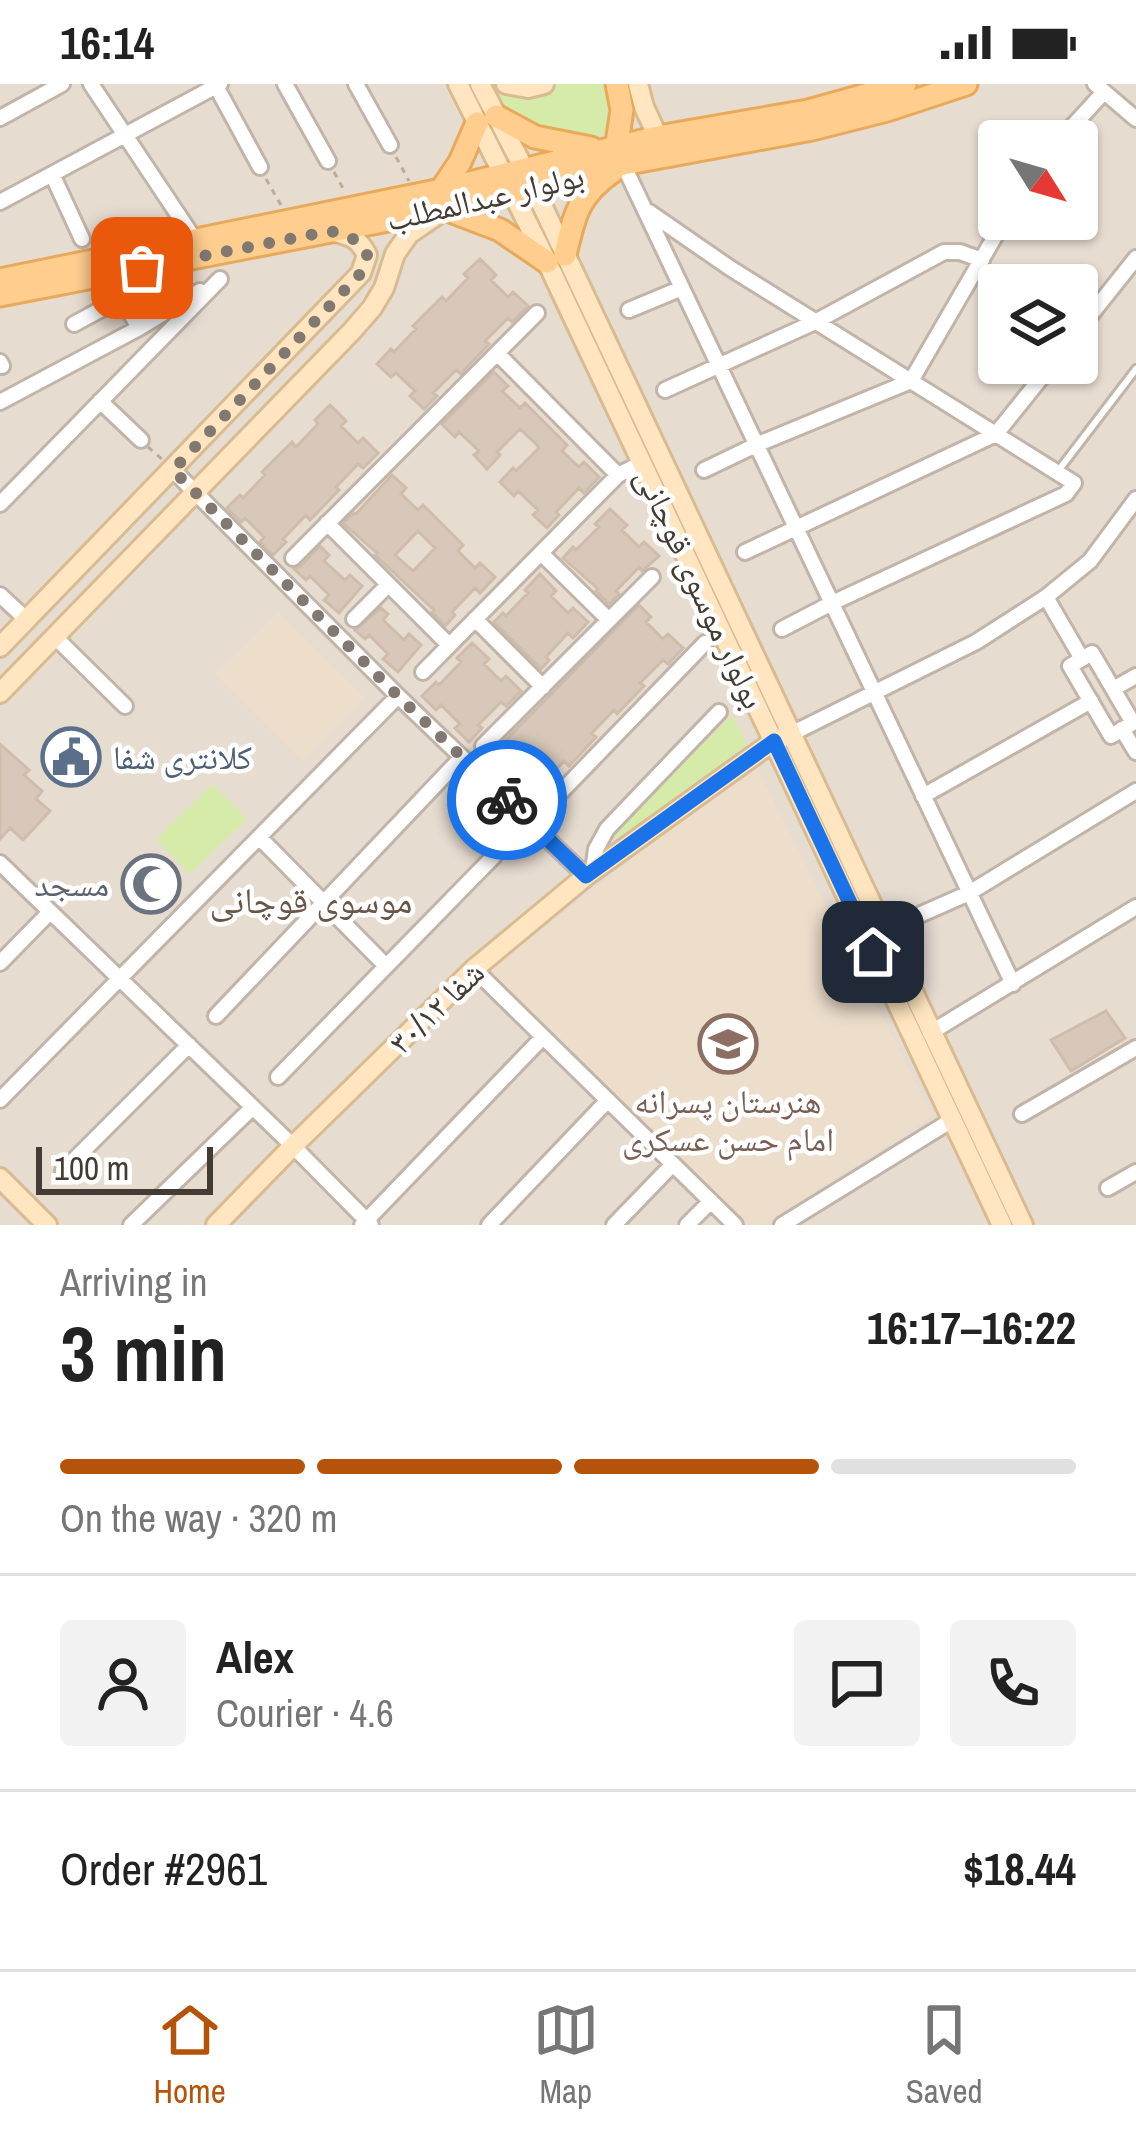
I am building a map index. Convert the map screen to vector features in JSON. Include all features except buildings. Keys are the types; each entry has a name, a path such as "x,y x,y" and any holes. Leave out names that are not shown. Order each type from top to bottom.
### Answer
{"main road":[{"path":"616,155 486,119 443,200 556,259 576,209 616,155 622,110 617,84"},
{"name":"بولوار عبدالمطلب","path":"0,280 330,231 616,155 658,137 808,110 904,84"},
{"name":"بولوار عبدالمطلب","path":"616,155 812,129 966,84"},
{"name":"بولوار عبدالمطلب","path":"0,295 202,248 289,221 416,195 443,200"}],"street":[{"path":"0,118 62,84"},
{"path":"91,84 220,279"},
{"path":"285,84 328,160"},
{"path":"356,84 390,145"},
{"name":"بولوار موسوی قوچانی","path":"458,84 486,119 556,259 782,738 1002,1225"},
{"name":"بولوار موسوی قوچانی","path":"480,84 486,119"},
{"path":"506,84 528,88 544,84"},
{"path":"638,84 658,137"},
{"path":"0,202 218,85 260,166"},
{"path":"1075,120 1100,88 1136,119"},
{"path":"616,155 1012,984"},
{"path":"52,174 82,239"},
{"path":"0,693 352,331 372,308 395,254 443,200"},
{"path":"644,209 1074,483 1066,494 782,629"},
{"path":"0,647 361,273 367,255 360,242 330,231"},
{"path":"704,470 911,381 993,240"},
{"path":"665,390 815,322 944,252 982,260"},
{"path":"1098,306 1136,258"},
{"path":"0,402 220,279"},
{"path":"0,504 220,279"},
{"path":"629,310 682,288"},
{"path":"74,324 122,298 139,328"},
{"path":"328,307 342,313 352,331"},
{"path":"292,558 537,313"},
{"name":"بولوار موسوی قوچانی","path":"597,345 642,463 1023,1225"},
{"path":"497,353 618,475"},
{"path":"745,552 996,434 1036,384"},
{"path":"100,401 141,440"},
{"path":"423,672 618,475 642,463"},
{"path":"173,470 398,696 590,874 607,829 718,712"},
{"path":"782,738 976,642 1046,597 1090,561 1136,499"},
{"path":"327,524 449,645"},
{"path":"541,553 609,620"},
{"path":"483,746 652,578"},
{"path":"355,619 388,585"},
{"path":"0,595 27,620"},
{"path":"1046,597 1082,659"},
{"path":"475,619 543,687"},
{"path":"54,637 125,706"},
{"path":"531,823 705,643"},
{"path":"1092,653 1113,689 1133,723 1111,736 1070,666 1092,653"},
{"path":"1113,689 1136,676"},
{"path":"0,1100 398,696"},
{"path":"923,796 1091,701"},
{"path":"1123,729 1136,752"},
{"name":"شفا ۳۰/۱۲","path":"217,1225 474,969 590,874 782,738"},
{"path":"216,1016 462,757"},
{"path":"917,916 969,893 1136,791"},
{"path":"259,837 386,966"},
{"path":"278,1077 494,856"},
{"path":"0,863 293,1146 366,1224 543,1036"},
{"path":"930,1033 1136,907"},
{"path":"0,963 50,912"},
{"path":"474,969 735,1225"},
{"path":"63,1172 189,1046"},
{"path":"1022,1114 1136,1048"},
{"path":"489,1225 608,1100"},
{"path":"131,1225 253,1107"},
{"path":"782,1225 952,1120"},
{"path":"614,1225 673,1164"},
{"path":"1108,1188 1136,1172"},
{"path":"0,1178 47,1225"},
{"path":"688,1225 711,1201"}],"lane":[{"path":"1057,472 1136,370"}],"path":[{"path":"390,145 416,195"},
{"path":"328,160 353,208"},
{"path":"260,166 289,221"},
{"path":"141,440 173,470"}],"shaded area":[{"path":"0,84 1136,84 1136,1225 0,1225"},
{"path":"278,612 365,698 303,761 215,674"},
{"name":"هنرستان پسرانه امام حسن عسکری","path":"755,764 932,1116 763,1225 744,1225 486,973"}],"green space":[{"path":"559,84 612,84 612,128 585,140 559,137 506,111 498,89 530,93"},
{"path":"732,715 747,744 634,834 615,837 616,829"},
{"path":"213,784 247,819 190,874 156,839"}],"way so far":[{"path":"142,268 330,231 360,242 367,255 361,273 173,470 507,800"}],"place":[{"name":"کلانتری شفا","path":"71,757"},
{"name":"مسجد","path":"151,884"},
{"name":"هنرستان پسرانه امام حسن عسکری","path":"728,1044"}],"district":[{"name":"موسوی قوچانی","path":"311,900"}],"route":[{"path":"507,800 586,876 774,741 873,952"}]}
